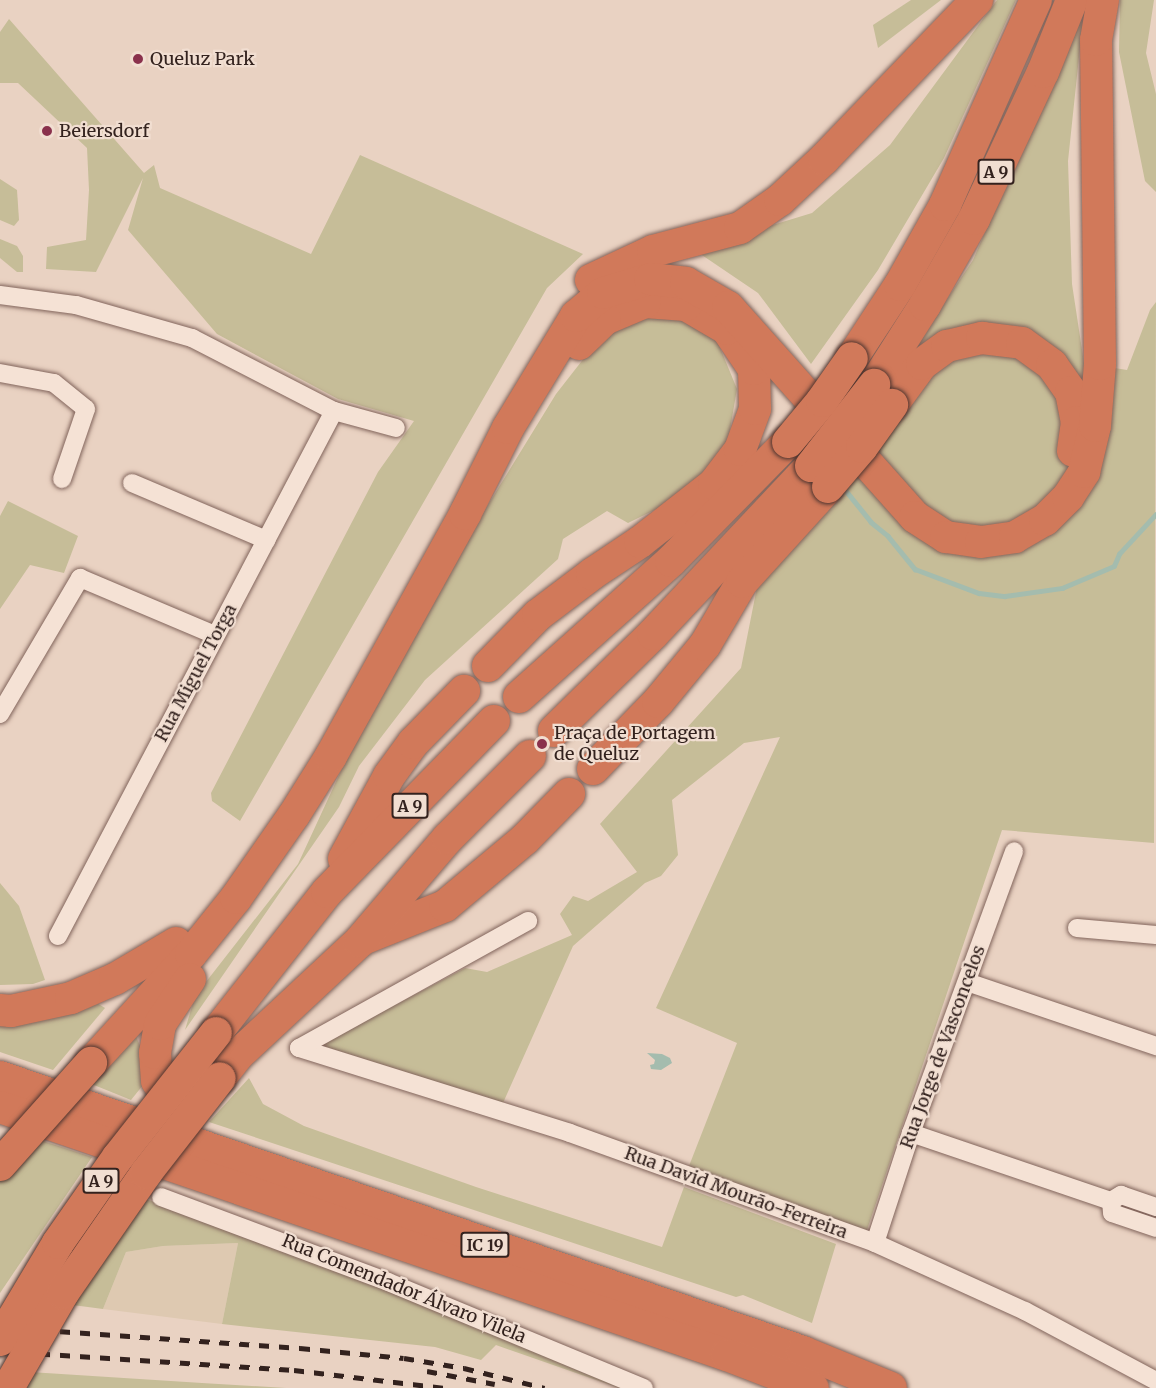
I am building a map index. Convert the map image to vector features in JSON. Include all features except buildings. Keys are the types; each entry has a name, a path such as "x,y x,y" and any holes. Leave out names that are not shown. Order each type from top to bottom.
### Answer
{"highway":[{"path":"0,1165 87,1059 176,943 222,890 279,807 541,335 572,294 622,264 653,250 740,228 780,200 824,159 977,0"},
{"name":"A 9","path":"519,697 671,561 788,442 822,402 900,285 945,205 1036,0"},
{"name":"A 9","path":"554,731 819,476 883,395 925,305 974,219 1043,72 1072,0"},
{"path":"0,1146 191,954 236,898 294,815 331,756 465,514 508,428 576,316 603,293 650,279 686,283 728,307 915,517 945,537 981,542 1015,537 1045,520 1068,497 1084,472 1095,426 1100,364 1096,40 1103,0"},
{"path":"622,264 689,268 716,279 739,297 887,469 923,503 950,520 980,525 1009,521 1041,503 1059,484 1073,452 1077,422 1071,392 1052,365 1022,343 982,338 947,346 883,395"},
{"path":"465,514 522,435 573,350 604,318 645,302 686,305 728,329 754,369 755,409 740,450 714,484 640,542 592,574 538,615 488,666"},
{"path":"593,769 665,694 705,645 742,582 819,476"},
{"path":"327,892 389,776 413,743 464,691"},
{"name":"A 9","path":"0,1340 58,1243 118,1157 327,892 494,721"},
{"path":"273,1171 198,1125 172,1104 158,1082 155,1053 160,1024 164,1017 208,956 261,890 302,820 331,756"},
{"name":"A 9","path":"8,1388 63,1293 140,1182 239,1054 309,985 360,941 448,838 530,756"},
{"path":"360,941 445,906 525,839 569,794"},
{"path":"0,1010 11,1011 71,998 115,980 176,943"},
{"name":"IC 19","path":"0,1077 803,1352 891,1388"},
{"name":"IC 19","path":"0,1107 716,1352 813,1388"}],"street":[{"path":"0,296 76,305 192,338 334,411 396,428"},
{"path":"0,373 54,383 86,410 62,479"},
{"name":"Rua Miguel Torga","path":"58,936 334,411"},
{"path":"132,483 266,540"},
{"path":"0,714 80,578 215,635"},
{"name":"Rua Jorge de Vasconcelos","path":"875,1243 911,1133 1014,851"},
{"name":"Rua David Mourão-Ferreira","path":"528,921 298,1048 570,1133 875,1243 1025,1311 1156,1381"},
{"path":"1077,928 1156,936"},
{"path":"967,982 1156,1046"},
{"path":"911,1133 1111,1200 1121,1195 1156,1207"},
{"name":"Rua Comendador Álvaro Vilela","path":"161,1197 388,1282 644,1388"},
{"path":"1111,1200 1112,1213 1156,1228"}],"shaded area":[{"path":"911,0 941,0 878,48 873,25"},
{"path":"997,0 1016,0 944,158 878,270 811,364 758,293 693,249 812,213 890,145"},
{"path":"1085,0 1068,161 1072,284 1084,363 1127,370 1150,310 1156,302 1154,843 1002,830 867,1230 779,1201 689,1166 737,1043 656,1008 780,737 744,743 672,800 678,855 661,876 645,883 573,946 503,1103 320,1045 465,968 487,972 572,935 560,914 573,896 588,901 637,872 600,824 741,668 758,582 973,260"},
{"path":"1120,0 1154,0 1146,53 1156,94 1156,192 1145,181 1119,52"},
{"path":"9,19 144,173 154,165 160,188 311,254 360,155 583,254 547,288 240,821 212,801 211,793 378,472 414,421 338,399 217,334 128,230 143,178 96,272 46,269 47,247 86,240 89,190 87,148 18,83 0,83 0,32"},
{"path":"0,179 17,190 19,220 14,226 0,220"},
{"path":"0,239 17,246 23,256 23,272 17,272 0,258"},
{"path":"671,313 714,333 737,389 728,441 714,463 683,496 628,523 607,511 563,539 558,559 425,680 359,766 339,807 185,1030 195,996 298,864 352,747 421,614 556,394 606,330 622,321"},
{"path":"8,501 78,536 64,573 30,565 0,609 0,516"},
{"path":"0,883 19,906 45,980 33,984 0,985"},
{"path":"87,997 105,1008 53,1070 0,1052 0,1018"},
{"path":"132,1027 152,1074 131,1100 89,1083"},
{"path":"647,1053 662,1054 670,1058 672,1063 661,1070 651,1069 650,1065 654,1064 655,1060"},
{"path":"249,1078 263,1104 304,1126 476,1187 662,1247 684,1187 836,1244 812,1323 743,1295 736,1297 209,1122"},
{"path":"40,1140 92,1157 0,1293 0,1181"},
{"path":"142,1198 241,1229 632,1388 619,1388 496,1345 481,1360 435,1347 222,1324 238,1243 163,1246 126,1252 103,1309 65,1304"},
{"path":"238,1243 222,1324 103,1309 126,1252 163,1246"},
{"path":"30,1372 202,1383 286,1388 22,1388"}],"waterway":[{"path":"847,492 871,522 888,536 915,569 979,593 1005,596 1062,588 1114,566 1119,554 1156,514"}],"railway":[{"path":"0,1327 300,1348 404,1358 464,1368 545,1388"},
{"path":"0,1351 294,1370 445,1388"},
{"path":"427,1371 495,1384"}],"place":[{"name":"Queluz Park","path":"138,59"},
{"name":"Beiersdorf","path":"47,131"},
{"name":"Praça de Portagem de Queluz","path":"542,744"}]}
